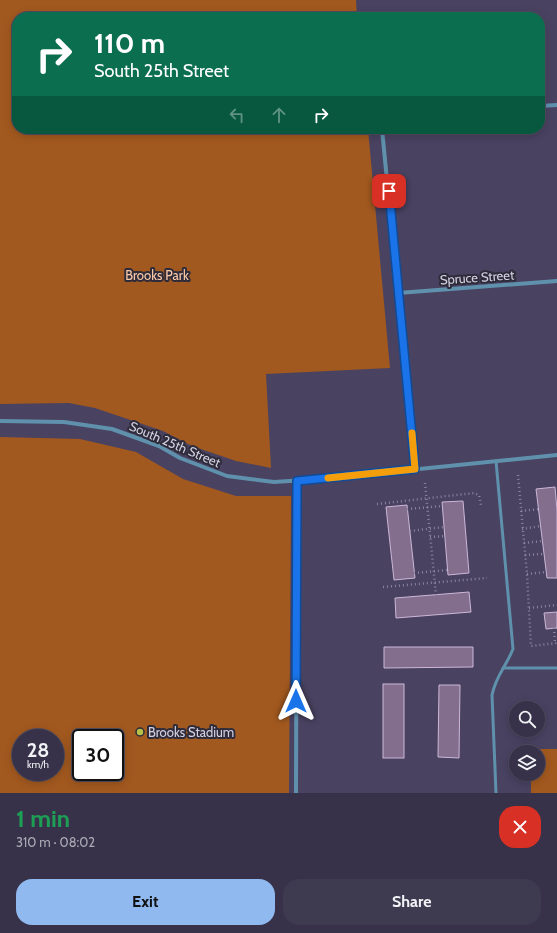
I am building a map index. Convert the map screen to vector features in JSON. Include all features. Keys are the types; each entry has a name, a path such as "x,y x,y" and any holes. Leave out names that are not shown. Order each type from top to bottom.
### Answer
{"street":[{"path":"545,106 557,105"},
{"path":"382,134 415,469"},
{"name":"Spruce Street","path":"398,293 557,281"},
{"name":"South 25th Street","path":"0,421 64,422 112,429 153,443 180,458 227,476 258,481 297,481 557,455"},
{"path":"296,793 297,481"}],"lane":[{"path":"496,461 513,649 495,680 492,694 496,793"},
{"path":"503,668 557,668"}],"path":[{"path":"518,475 527,574 530,646 556,643 554,628"},
{"path":"425,483 436,595"},
{"path":"377,504 474,493 478,495 481,505"},
{"path":"407,509 442,506"},
{"path":"521,511 539,509"},
{"path":"522,529 541,526"},
{"path":"410,531 444,527"},
{"path":"430,537 445,536"},
{"path":"524,543 542,541"},
{"path":"525,555 544,554"},
{"path":"414,573 448,570"},
{"path":"527,574 546,572"},
{"path":"383,587 486,578"},
{"path":"529,608 557,605"}],"green space":[{"name":"Brooks Park","path":"0,0 356,0 357,12 12,12 12,134 368,134 390,368 266,374 271,468 236,461 192,446 163,431 95,408 69,403 0,404"},
{"path":"0,437 80,439 136,452 183,479 236,496 291,496 289,793 0,793"},
{"path":"545,749 557,749 557,793 531,793 531,781 545,781"}],"building":[{"path":"555,487 557,510 557,578 547,578 536,489"},
{"path":"463,501 469,573 448,575 442,502"},
{"path":"407,505 415,578 394,580 386,507"},
{"path":"469,592 471,612 396,618 395,598"},
{"path":"557,612 557,628 546,629 544,613"},
{"path":"384,647 473,647 473,667 384,668"},
{"path":"383,684 404,684 404,758 383,758"},
{"path":"439,685 460,685 459,758 438,757"}],"slow traffic":[{"path":"328,478 415,469 412,433"}],"place":[{"name":"Brooks Stadium","path":"140,732"}],"route":[{"path":"296,701 297,481 415,469 389,191"}]}
